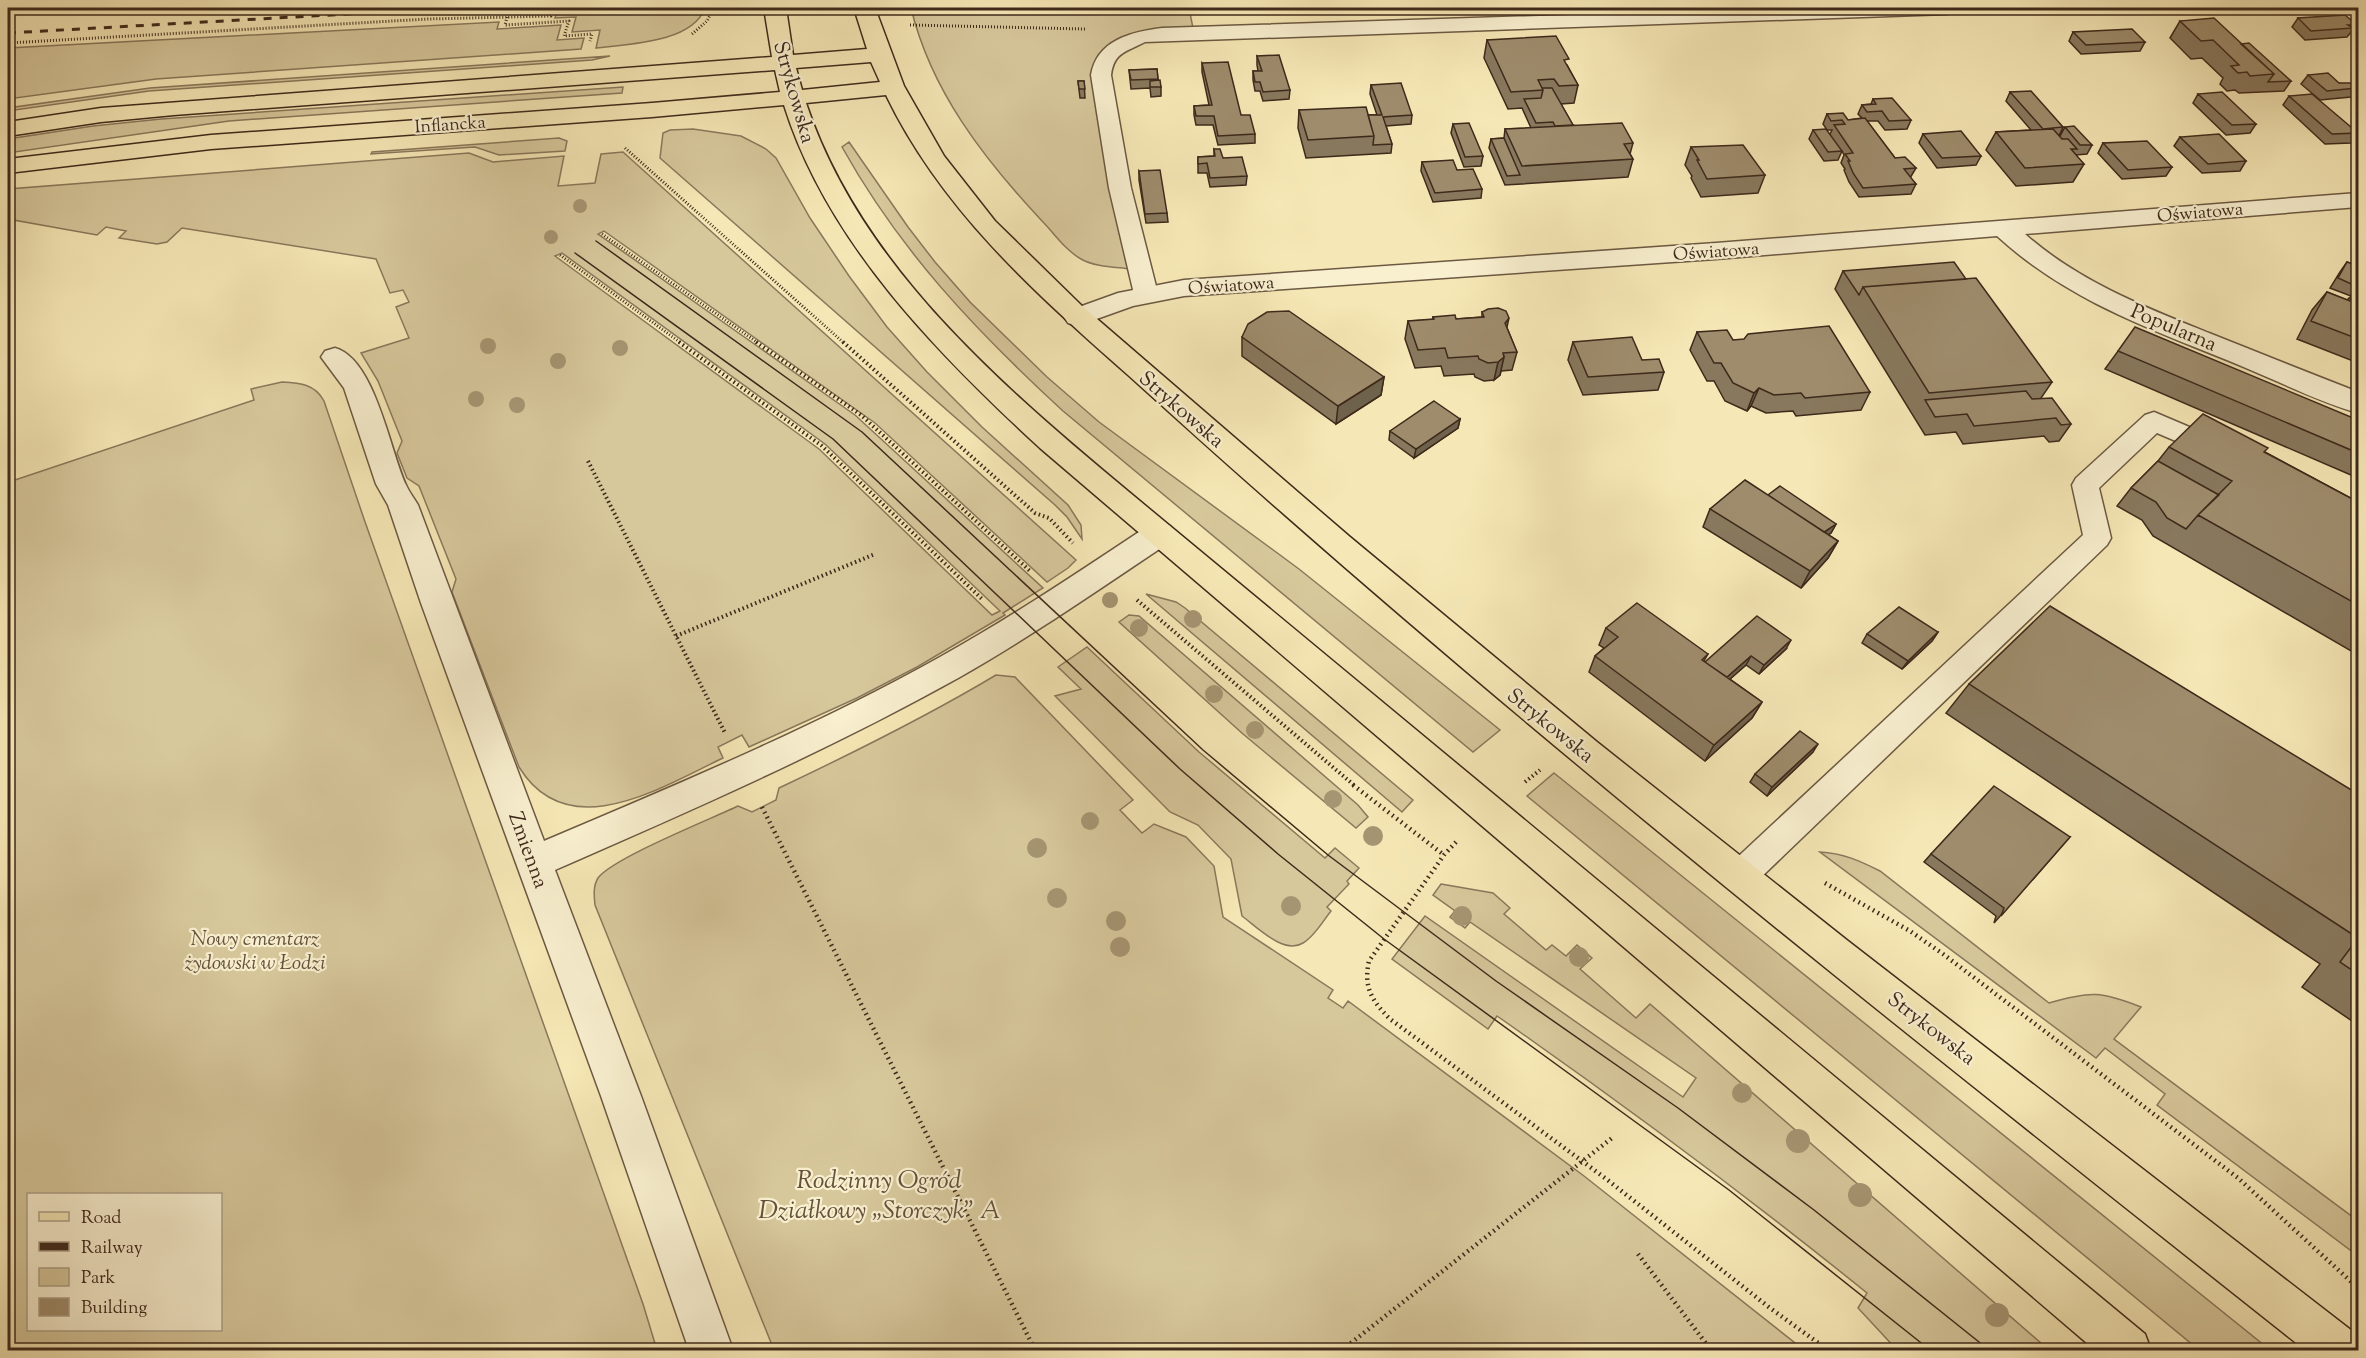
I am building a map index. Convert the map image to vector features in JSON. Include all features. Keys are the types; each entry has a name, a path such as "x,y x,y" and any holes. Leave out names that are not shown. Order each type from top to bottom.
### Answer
{"main road":[{"name":"Strykowska","path":"775,8 783,64 792,97 813,153 848,216 923,314 1006,402 1159,534 1446,773 2129,1350"},
{"name":"Strykowska","path":"865,8 879,55 893,88 922,142 946,177 970,208 1032,275 1077,317 1528,708 2340,1350"},
{"name":"Inflancka","path":"8,129 89,116 174,108 879,55"},
{"name":"Inflancka","path":"8,166 221,141 893,88"}],"street":[{"name":"Oświatowa","path":"1077,317 1106,305 1146,294 1184,288 1716,251 2358,200"},
{"name":"Popularna","path":"2003,228 2034,256 2078,285 2138,314 2358,403"},
{"name":"Zmienna","path":"335,357 357,386 378,441 391,484 403,505 533,863 621,1096 711,1350"},
{"path":"533,863 667,804 868,710 1013,628 1159,534"}],"lane":[{"path":"1146,294 1120,188 1101,75 1103,62 1110,52 1140,37 1276,28 1947,8"},
{"path":"1740,876 2097,538 2085,485 2154,421 2241,460"}],"path":[{"path":"8,12 80,8"},
{"path":"8,43 428,19 551,16 553,10 532,12 532,8"},
{"path":"507,17 505,25 569,21 564,36 592,34 591,38"},
{"path":"908,32 906,25 1090,29 1123,44"},
{"path":"620,144 1035,513 1049,518 1074,544 1372,801 1444,855"},
{"path":"602,234 861,415 1059,598"},
{"path":"561,255 822,446 1013,628"},
{"path":"588,461 730,741"},
{"path":"676,636 875,554"},
{"path":"1518,788 1545,766"},
{"path":"762,806 1035,1350"},
{"path":"1458,839 1444,855 1369,961 1365,976 1367,990 1376,1006 1390,1019 1584,1161 1706,1255 1804,1335 1828,1350"},
{"path":"1772,845 1812,875 1910,931 1953,961 2238,1179 2358,1288"},
{"path":"1342,1350 1612,1138"},
{"path":"1638,1254 1711,1350"}],"green space":[{"path":"558,8 705,8 698,20 673,35 641,43 596,48 600,30 572,32 576,17 555,18"},
{"path":"911,8 1189,8 1193,28 1154,32 1125,39 1112,44 1103,51 1095,63 1093,75 1130,269 1092,264 1075,255 1000,173 980,148 946,96 920,38"},
{"path":"499,22 497,29 561,25 557,40 584,38 581,49 156,79 8,99 8,48"},
{"path":"610,56 592,60 149,91 8,111 8,108 150,88"},
{"path":"623,87 622,93 229,121 8,153 8,139 93,126 161,119"},
{"path":"693,129 741,136 766,149 776,158 810,218 887,327 927,372 982,427 1068,505 1081,525 1082,539 1067,517 1055,505 660,158 663,133 670,130"},
{"path":"559,138 567,141 565,151 499,155 475,147 371,154 372,152"},
{"path":"849,142 935,262 970,302 1047,377 1099,422 1299,569 1500,730 1473,752 1063,411 970,319 914,255 865,185 842,147"},
{"path":"623,152 1076,560 1047,582 875,423 604,231 598,234 855,415 1043,588 1003,613 1005,615 917,667 857,698 749,747 742,735 718,747 723,758 645,795 589,807 563,803 539,791 519,767 452,592 456,579 419,486 407,478 397,453 402,441 378,381 361,353 409,338 396,307 409,302 403,290 390,293 376,259 182,228 167,242 157,244 119,238 126,231 106,227 97,235 8,219 8,189 469,153 493,162 564,156 558,186 595,183 601,154","holes":["562,253 825,444 1000,611 992,615 819,449 555,256"]},
{"name":"Nowy cmentarz żydowski w Łodzi","path":"282,382 312,388 324,401 643,1304 657,1350 8,1350 8,460 12,481 254,400 251,389"},
{"path":"1146,594 1176,602 1185,608 1413,800 1402,812"},
{"path":"1129,615 1139,616 1358,805 1368,817 1356,828 1243,734 1119,622"},
{"path":"1087,647 1199,752 1325,858 1335,848 1359,868 1347,881 1349,884 1327,907 1331,911 1315,933 1303,943 1296,946 1279,943 1242,916 1231,859 1198,825 1170,812 1055,696 1081,689 1058,667"},
{"name":"Rodzinny Ogród Działkowy „Storczyk” A","path":"996,675 1015,677 1133,800 1120,810 1142,833 1154,824 1186,837 1214,866 1223,917 1333,990 1328,998 1343,1008 1348,1001 1584,1176 1804,1350 774,1350 595,905 595,884 607,870 622,860 664,839 738,806 752,812 776,800 779,788 889,734"},
{"path":"1554,773 2270,1350 2199,1350 1527,796"},
{"path":"1820,852 1851,858 1880,871 2049,1003 2075,996 2095,994 2116,998 2141,1007 2114,1039 2358,1221 2358,1256 2157,1105 2165,1094 2105,1048 2096,1058"},
{"path":"1441,884 1493,893 1510,908 1504,914 1546,950 1552,945 1566,956 1577,945 1592,958 1580,969 1636,1018 1650,1004 2049,1350 1897,1350 1858,1308 1867,1293 1776,1221 1638,1117 1497,1016 1488,1029 1392,959 1425,916 1683,1097 1696,1078 1470,922 1465,928 1450,917 1455,911 1433,895"}],"building":[{"path":"2345,15 2357,25 2348,25 2353,28 2311,31 2298,18"},
{"path":"2214,18 2274,74 2250,76 2247,72 2238,73 2231,66 2239,65 2213,40 2201,41 2180,21"},
{"path":"2132,29 2145,42 2086,45 2073,32"},
{"path":"1556,36 1569,59 1564,60 1578,85 1559,86 1554,79 1538,80 1543,90 1511,92 1487,40"},
{"path":"2249,43 2291,81 2268,82 2274,74 2241,44"},
{"path":"1279,55 1290,90 1263,92 1260,82 1255,82 1253,71 1262,71 1257,56"},
{"path":"1228,62 1241,115 1250,115 1255,134 1218,136 1214,116 1196,116 1194,106 1212,105 1202,63"},
{"path":"1157,69 1158,79 1131,80 1129,70"},
{"path":"2328,73 2339,83 2350,83 2357,88 2327,91 2308,75"},
{"path":"1160,80 1161,87 1150,87 1150,81"},
{"path":"1078,81 1084,81 1085,89 1079,89"},
{"path":"1401,83 1412,115 1383,117 1392,144 1373,145 1374,136 1368,115 1382,115 1371,85"},
{"path":"1542,88 1552,88 1573,125 1555,126 1553,122 1536,123 1524,99 1541,98"},
{"path":"2031,91 2063,127 2043,129 2010,92"},
{"path":"2222,92 2256,124 2232,125 2198,94"},
{"path":"2312,94 2358,133 2332,134 2289,96"},
{"path":"1892,98 1911,120 1889,121 1882,111 1867,112 1862,105 1876,104 1873,99"},
{"path":"1366,107 1374,136 1308,140 1299,110"},
{"path":"1843,113 1848,120 1865,118 1895,158 1905,157 1916,168 1904,169 1916,184 1863,188 1853,173 1848,161 1850,161 1845,154 1853,153 1834,125 1845,124 1842,120 1831,121 1827,114"},
{"path":"1469,123 1483,156 1465,157 1453,124"},
{"path":"1622,123 1633,143 1624,144 1633,159 1522,166 1505,129"},
{"path":"2074,126 2092,145 2080,145 2065,127"},
{"path":"1826,129 1842,151 1828,152 1813,130"},
{"path":"2053,129 2062,139 2068,139 2077,149 2071,149 2084,164 2025,168 1996,132"},
{"path":"1961,131 1981,156 1942,158 1923,134"},
{"path":"2219,134 2246,161 2208,164 2180,137"},
{"path":"1504,138 1520,175 1507,176 1491,139"},
{"path":"2147,141 2172,167 2128,170 2103,143"},
{"path":"1743,145 1765,175 1707,179 1691,147"},
{"path":"1214,149 1220,149 1223,158 1242,157 1247,176 1210,178 1207,163 1198,164 1198,157 1215,156"},
{"path":"1453,160 1457,170 1473,169 1482,189 1435,193 1422,162"},
{"path":"1160,170 1167,213 1145,214 1139,171"},
{"path":"1954,262 1966,279 1863,287 1859,295 1843,271"},
{"path":"2347,262 2358,266 2358,287 2338,278"},
{"path":"1976,278 2052,382 1929,393 1863,287"},
{"path":"2327,292 2350,301 2352,294 2358,296 2358,339 2311,321"},
{"path":"1498,308 1506,311 1509,318 1505,323 1517,352 1503,353 1504,357 1498,362 1488,363 1479,359 1478,356 1448,358 1445,348 1418,350 1408,321 1455,315 1456,319 1484,317 1482,312"},
{"path":"1289,311 1384,377 1338,406 1242,337 1248,324 1267,312"},
{"path":"1829,326 1870,392 1805,398 1801,393 1774,395 1759,388 1754,393 1733,383 1721,363 1714,363 1697,332 1727,330 1733,340 1744,339 1748,334"},
{"path":"2135,327 2358,420 2358,453 2118,351"},
{"path":"1632,337 1642,360 1659,359 1664,372 1588,377 1573,342"},
{"path":"2026,391 2032,399 2052,398 2071,424 2061,425 2056,418 1974,426 1967,414 1935,417 1925,400"},
{"path":"1434,401 1460,419 1416,449 1390,431"},
{"path":"2203,414 2268,448 2264,452 2358,502 2358,605 2198,515 2232,481 2169,447"},
{"path":"2158,461 2219,495 2186,529 2167,518 2156,502 2131,488"},
{"path":"1745,480 1838,541 1810,571 1710,509"},
{"path":"1780,486 1836,524 1824,532 1768,495"},
{"path":"1637,603 1708,654 1702,660 1762,702 1714,745 1595,656 1618,637 1606,628"},
{"path":"2050,606 2358,794 2358,938 1969,684"},
{"path":"1899,607 1938,632 1908,661 1867,634"},
{"path":"1757,616 1791,640 1764,665 1751,656 1727,677 1705,662"},
{"path":"1800,731 1818,744 1772,787 1755,774"},
{"path":"1994,786 2070,837 2001,916 2004,908 1931,854"},
{"path":"2358,938 2358,974 2340,962"}],"tram line":[{"path":"596,241 862,432 1203,750 1328,855 1496,981 1678,1108 1814,1210 1989,1350"},
{"path":"575,253 833,439 1180,769 1278,854 1384,939 1729,1190 1930,1350"}],"railway":[{"path":"8,33 455,8"}]}
